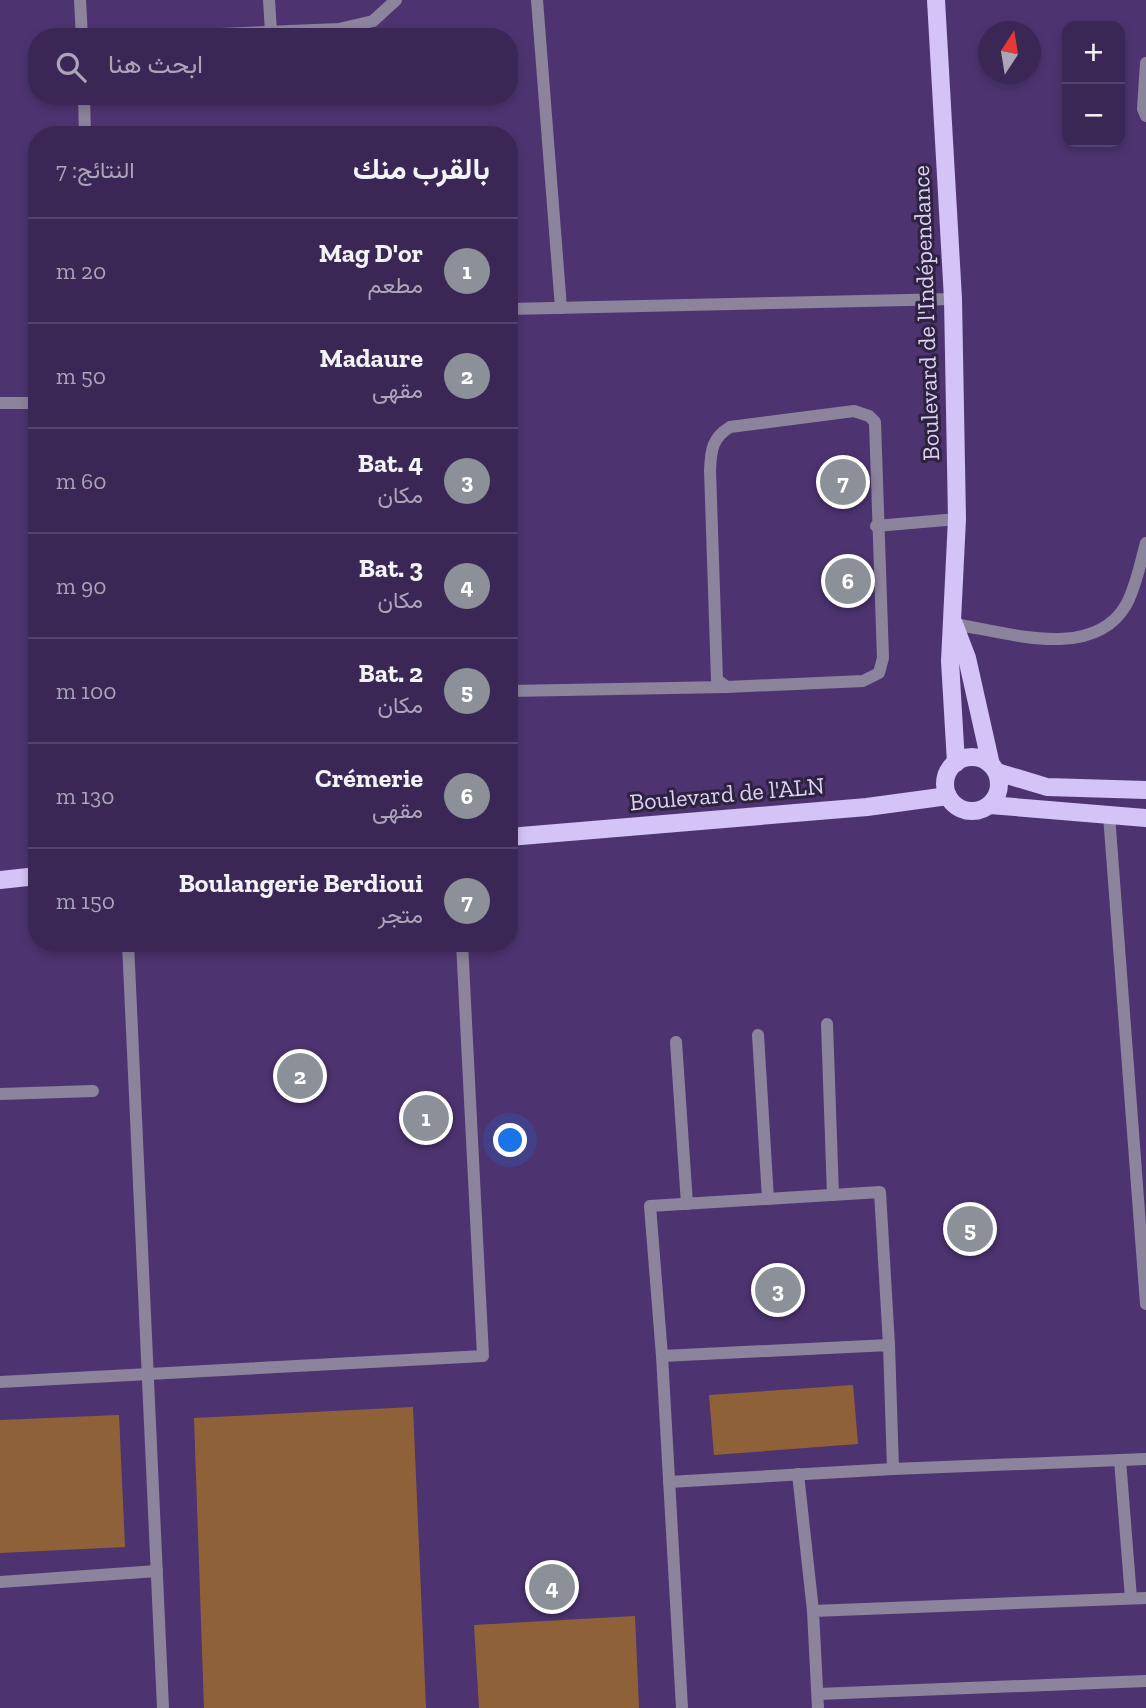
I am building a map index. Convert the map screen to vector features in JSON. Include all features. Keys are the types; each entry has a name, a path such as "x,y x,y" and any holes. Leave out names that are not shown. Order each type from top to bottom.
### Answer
{"main road":[{"name":"Boulevard de l'Indépendance","path":"936,0 953,299 957,519 950,671 956,763"},
{"name":"Boulevard de l'Indépendance","path":"954,624 970,667 994,769"},
{"path":"1146,790 1047,787 994,769 970,757 956,763 945,781 948,796 967,811 990,805 1146,818"},
{"path":"990,805 999,790 994,769"},
{"name":"Boulevard de l'ALN","path":"518,836 867,807 948,796"},
{"path":"0,880 28,877"}],"street":[{"path":"80,0 82,28"},
{"path":"269,0 271,28"},
{"path":"344,28 373,22 396,0"},
{"path":"537,0 561,308"},
{"path":"1146,63 1143,109 1146,116"},
{"path":"84,105 85,126"},
{"path":"518,309 953,299"},
{"path":"0,403 28,403"},
{"path":"518,691 727,687 863,681 879,673 883,658 876,526 875,422 869,416 854,411 730,427 716,435 711,450 710,470 717,680 727,687"},
{"path":"876,526 957,519"},
{"path":"954,624 1054,639 1088,637 1116,619 1126,605 1146,543"},
{"path":"1109,815 1146,1304"},
{"path":"128,952 163,1708"},
{"path":"0,1381 483,1356 462,952"},
{"path":"827,1024 833,1195"},
{"path":"758,1035 768,1199"},
{"path":"676,1042 687,1203"},
{"path":"0,1094 93,1091"},
{"path":"682,1708 662,1356 650,1206 880,1192 893,1469"},
{"path":"662,1356 889,1345"},
{"path":"669,1482 893,1469 1146,1459"},
{"path":"1120,1460 1131,1598"},
{"path":"797,1474 813,1612 818,1701 1146,1681"},
{"path":"0,1582 157,1571"},
{"path":"813,1612 1146,1598"}],"shaded area":[{"path":"853,1385 858,1444 714,1455 709,1395"},
{"path":"413,1407 426,1708 204,1708 194,1418"},
{"path":"119,1415 125,1547 0,1553 0,1420"},
{"path":"635,1616 639,1708 479,1708 474,1625"}],"place":[{"name":"Boulangerie Berdioui","path":"843,482"},
{"name":"Crémerie","path":"848,581"},
{"name":"Madaure","path":"300,1076"},
{"name":"Mag D'or","path":"426,1118"},
{"name":"Bat. 2","path":"970,1229"},
{"name":"Bat. 4","path":"778,1290"},
{"name":"Bat. 3","path":"552,1587"}]}
